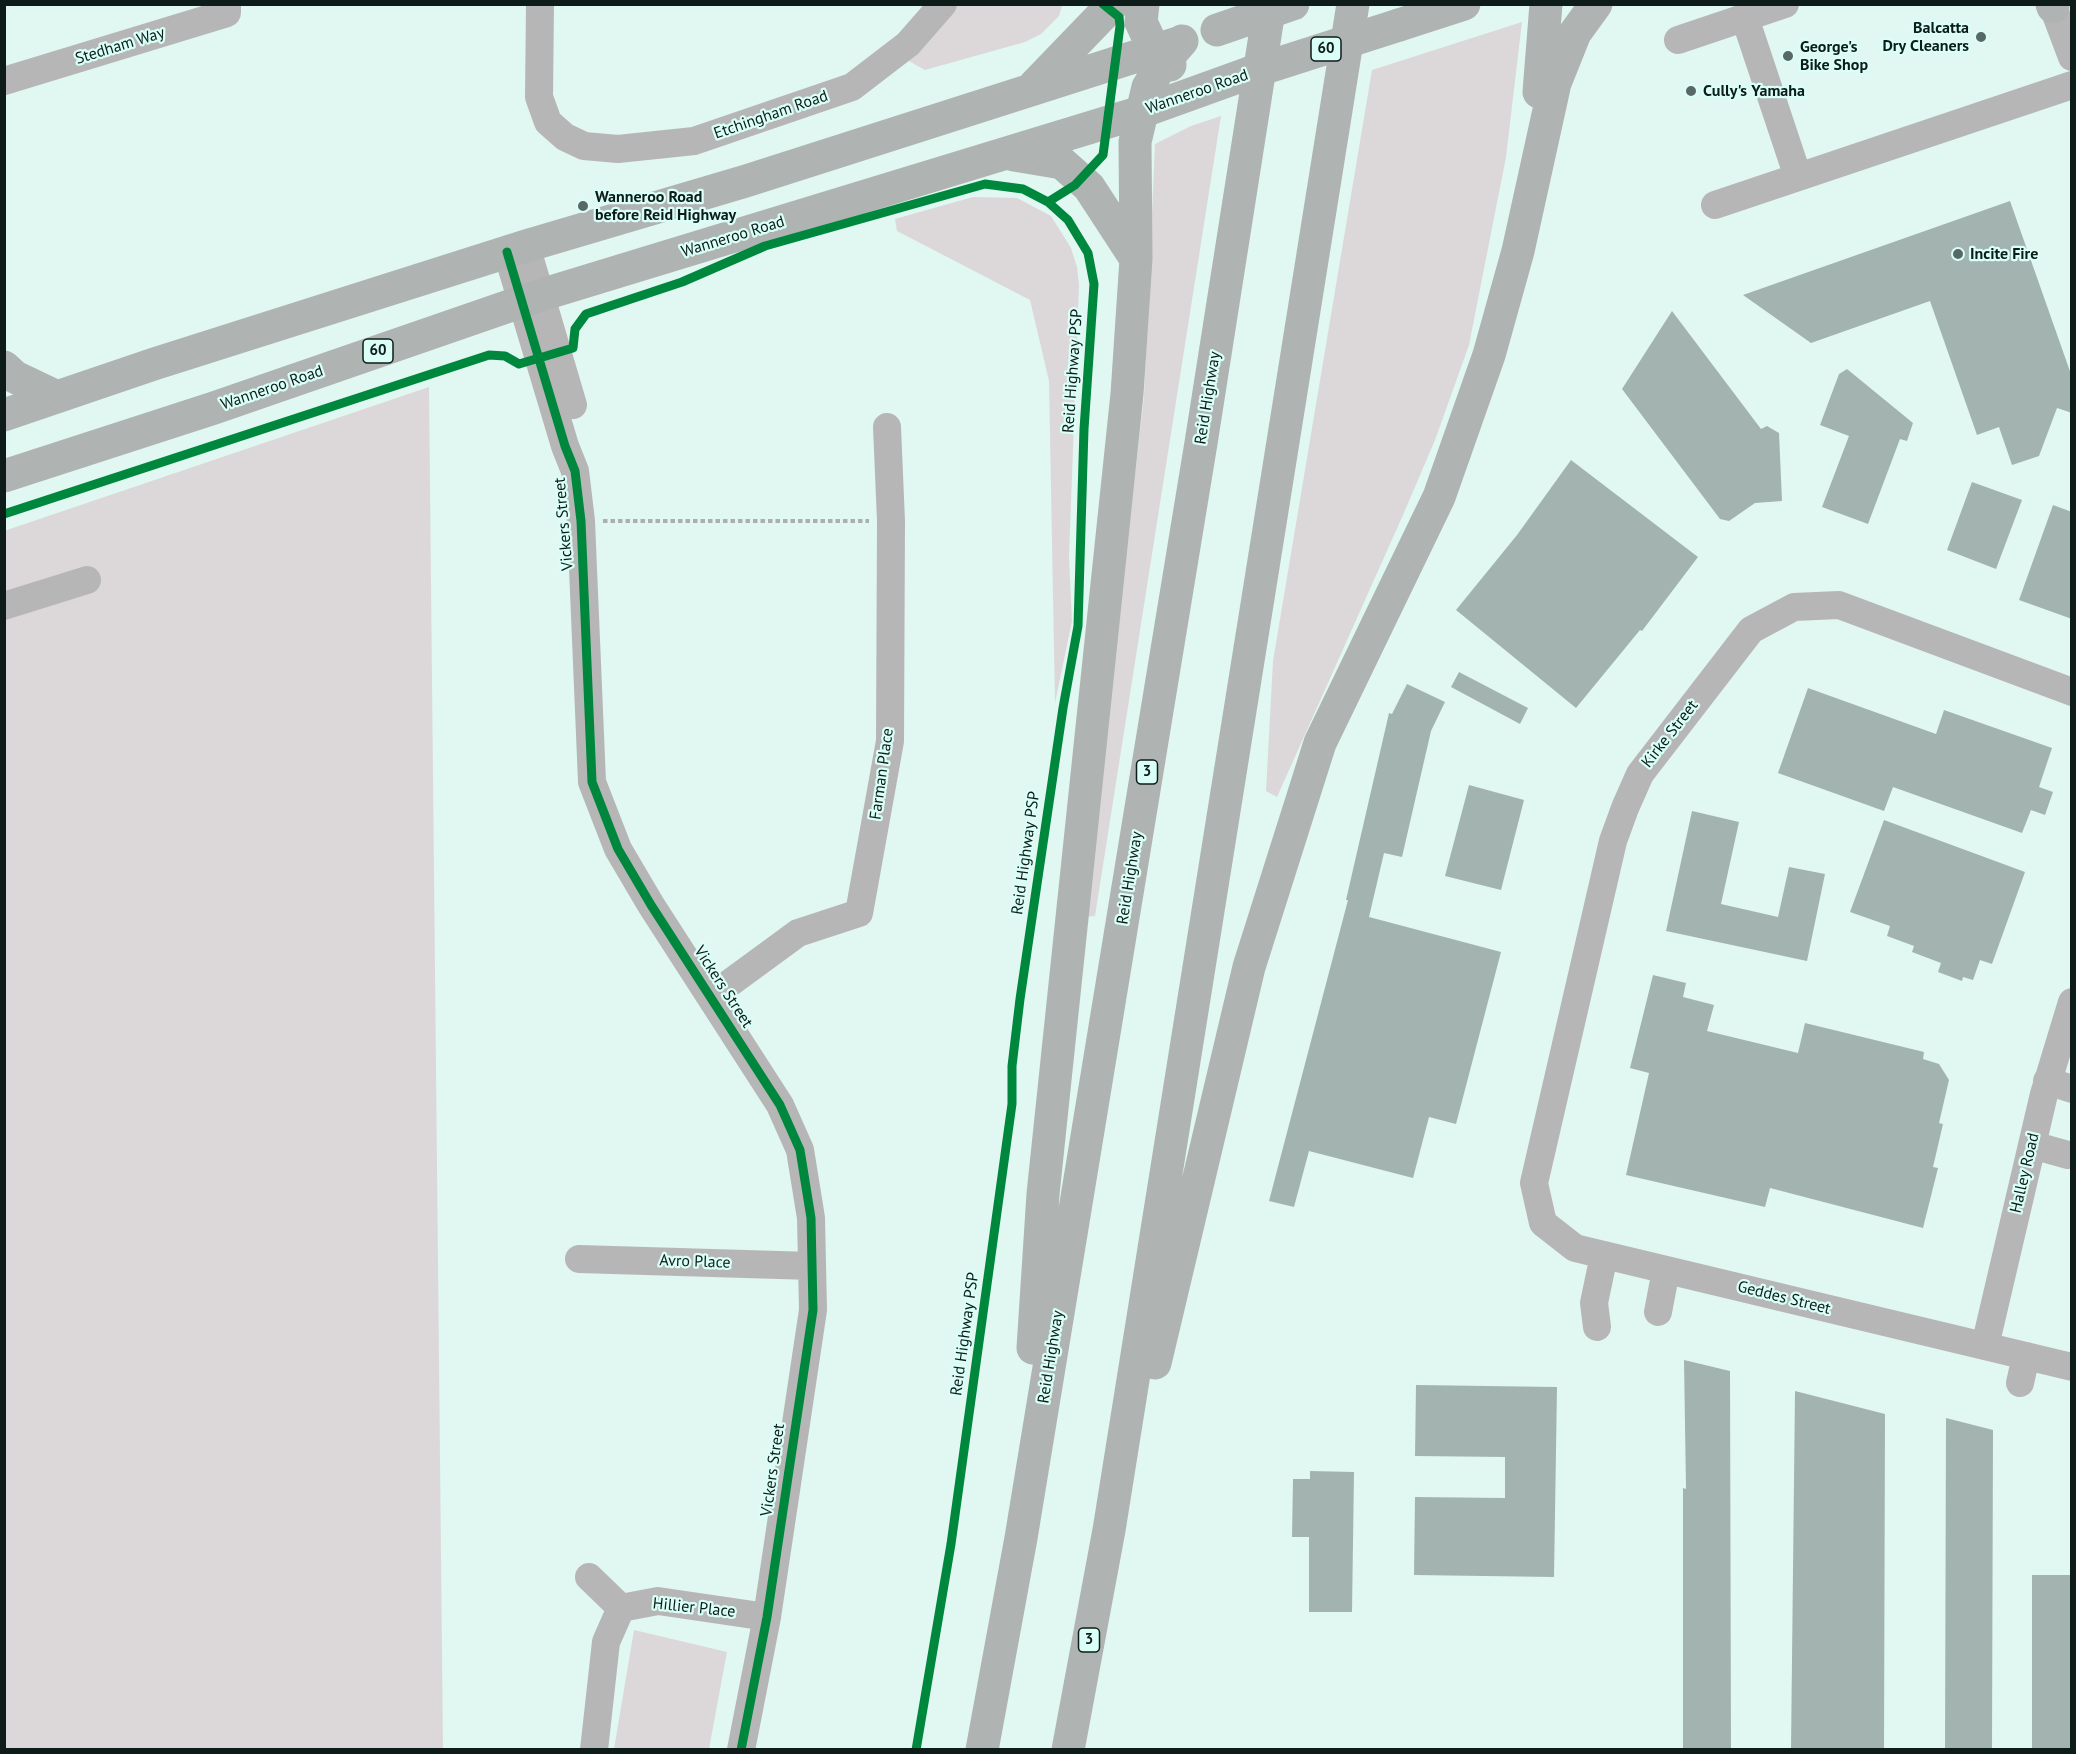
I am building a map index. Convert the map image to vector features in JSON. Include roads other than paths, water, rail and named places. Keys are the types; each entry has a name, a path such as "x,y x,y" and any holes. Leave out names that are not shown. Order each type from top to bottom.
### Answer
{"highway":[{"path":"1028,91 1113,4"},
{"path":"1143,4 1142,22 1167,52 1178,71 1214,81"},
{"name":"Reid Highway","path":"982,1749 1021,1538 1202,443 1270,4"},
{"path":"4,415 517,249 746,181 1028,91 1167,52 1217,30 1293,4"},
{"name":"3","path":"1068,1749 1109,1530 1353,4"},
{"name":"Wanneroo Road","path":"6,468 214,408 532,298 1142,112 1214,81 1252,72 1464,4"},
{"path":"1518,251 1543,63 1546,4"},
{"path":"1109,1530 1171,1304 1256,944 1320,743 1439,497 1489,355 1518,251 1555,84 1575,33 1596,4"},
{"path":"1021,1538 1043,1194 1116,507 1136,259 1135,142 1148,87 1167,52"},
{"path":"1006,154 1062,163 1089,186 1136,259"},
{"path":"4,367 15,377 57,397"}],"street":[{"name":"Stedham Way","path":"4,81 227,13 227,4"},
{"name":"Etchingham Road","path":"540,4 539,97 548,122 569,140 597,148 618,149 694,141 852,87 908,44 943,4"},
{"path":"1678,40 1785,4"},
{"path":"2059,10 2072,57"},
{"path":"1745,18 1798,177"},
{"path":"1715,205 2072,85"},
{"name":"Vickers Street","path":"517,249 583,445 575,471 581,521 592,782 618,849 651,905 712,996 780,1105 800,1150 811,1218 813,1310 767,1617 741,1749"},
{"name":"Farman Place","path":"712,996 798,933 859,913 890,741 891,521 887,427"},
{"path":"4,606 87,579"},
{"name":"Kirke Street","path":"1534,1183 1613,841 1625,808 1640,774 1751,630 1794,607 1839,605 2072,692"},
{"name":"Halley Road","path":"1985,1346 2032,1145 2059,1085 2072,1002"},
{"path":"2032,1145 2068,1155"},
{"name":"Geddes Street","path":"1534,1183 1543,1223 1575,1248 2072,1367"},
{"name":"Avro Place","path":"579,1259 812,1266"},
{"path":"1658,1312 1666,1270"},
{"path":"2020,1383 2026,1356"},
{"path":"589,1577 621,1608 606,1642 594,1749"},
{"name":"Hillier Place","path":"621,1608 658,1601 767,1617"}],"place":[{"name":"Balcatta Dry Cleaners","path":"1981,37"},
{"name":"George's Bike Shop","path":"1788,56"},
{"name":"Cully's Yamaha","path":"1691,91"},
{"name":"Wanneroo Road before Reid Highway","path":"583,206"},
{"name":"Incite Fire","path":"1958,254"}]}
